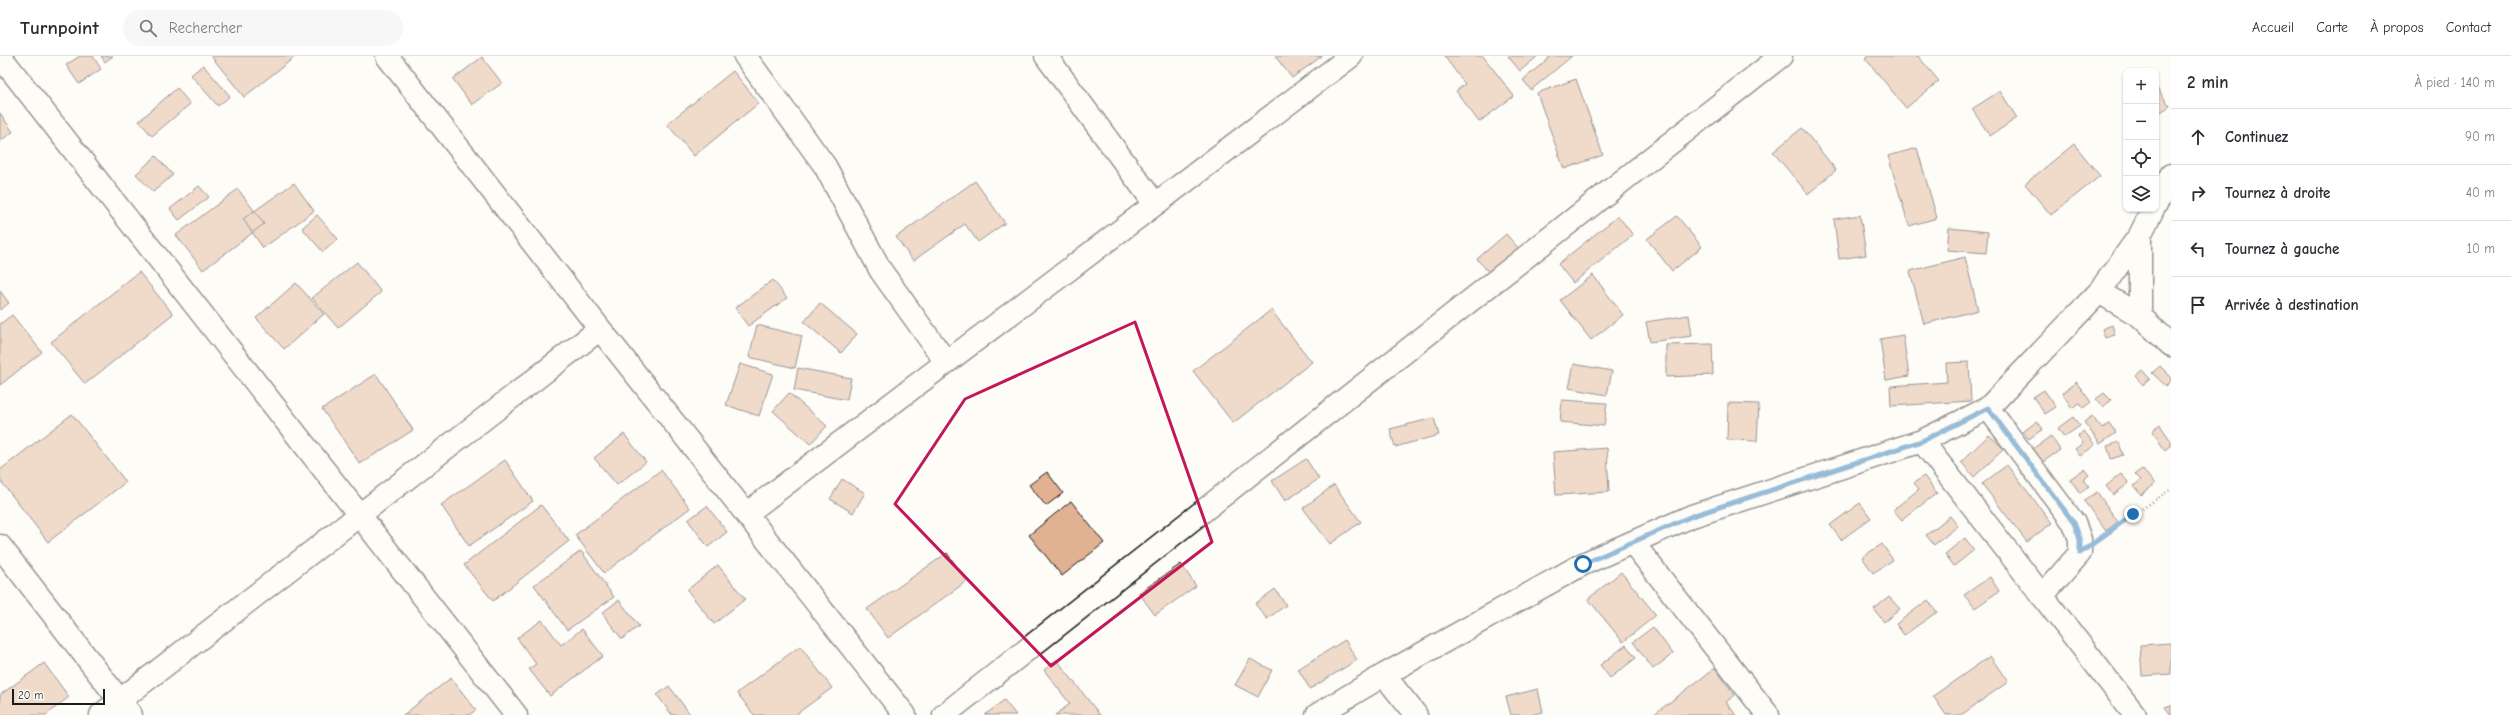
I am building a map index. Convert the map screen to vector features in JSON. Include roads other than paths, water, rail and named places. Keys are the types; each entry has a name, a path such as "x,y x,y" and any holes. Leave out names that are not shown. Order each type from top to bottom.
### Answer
{"street":[{"path":"0,56 516,715"},
{"path":"387,56 600,329 905,715"},
{"path":"745,56 825,166 881,271 946,362"},
{"path":"1046,56 1155,204"},
{"path":"746,514 1351,56"},
{"path":"944,715 1781,56"},
{"path":"2159,198 2171,175"},
{"path":"1317,715 1384,675 1583,564 1692,516 1922,441 1988,408 2099,292 2140,235 2152,212"},
{"path":"2140,235 2140,316"},
{"path":"2099,292 2140,316 2171,345"},
{"path":"101,715 125,708 359,515 600,329"},
{"path":"1988,408 2074,523 2080,539 2080,553 2042,596"},
{"path":"1922,441 2134,715"},
{"path":"1633,543 1768,715"},
{"path":"0,546 125,708"},
{"path":"1384,675 1416,715"}]}
